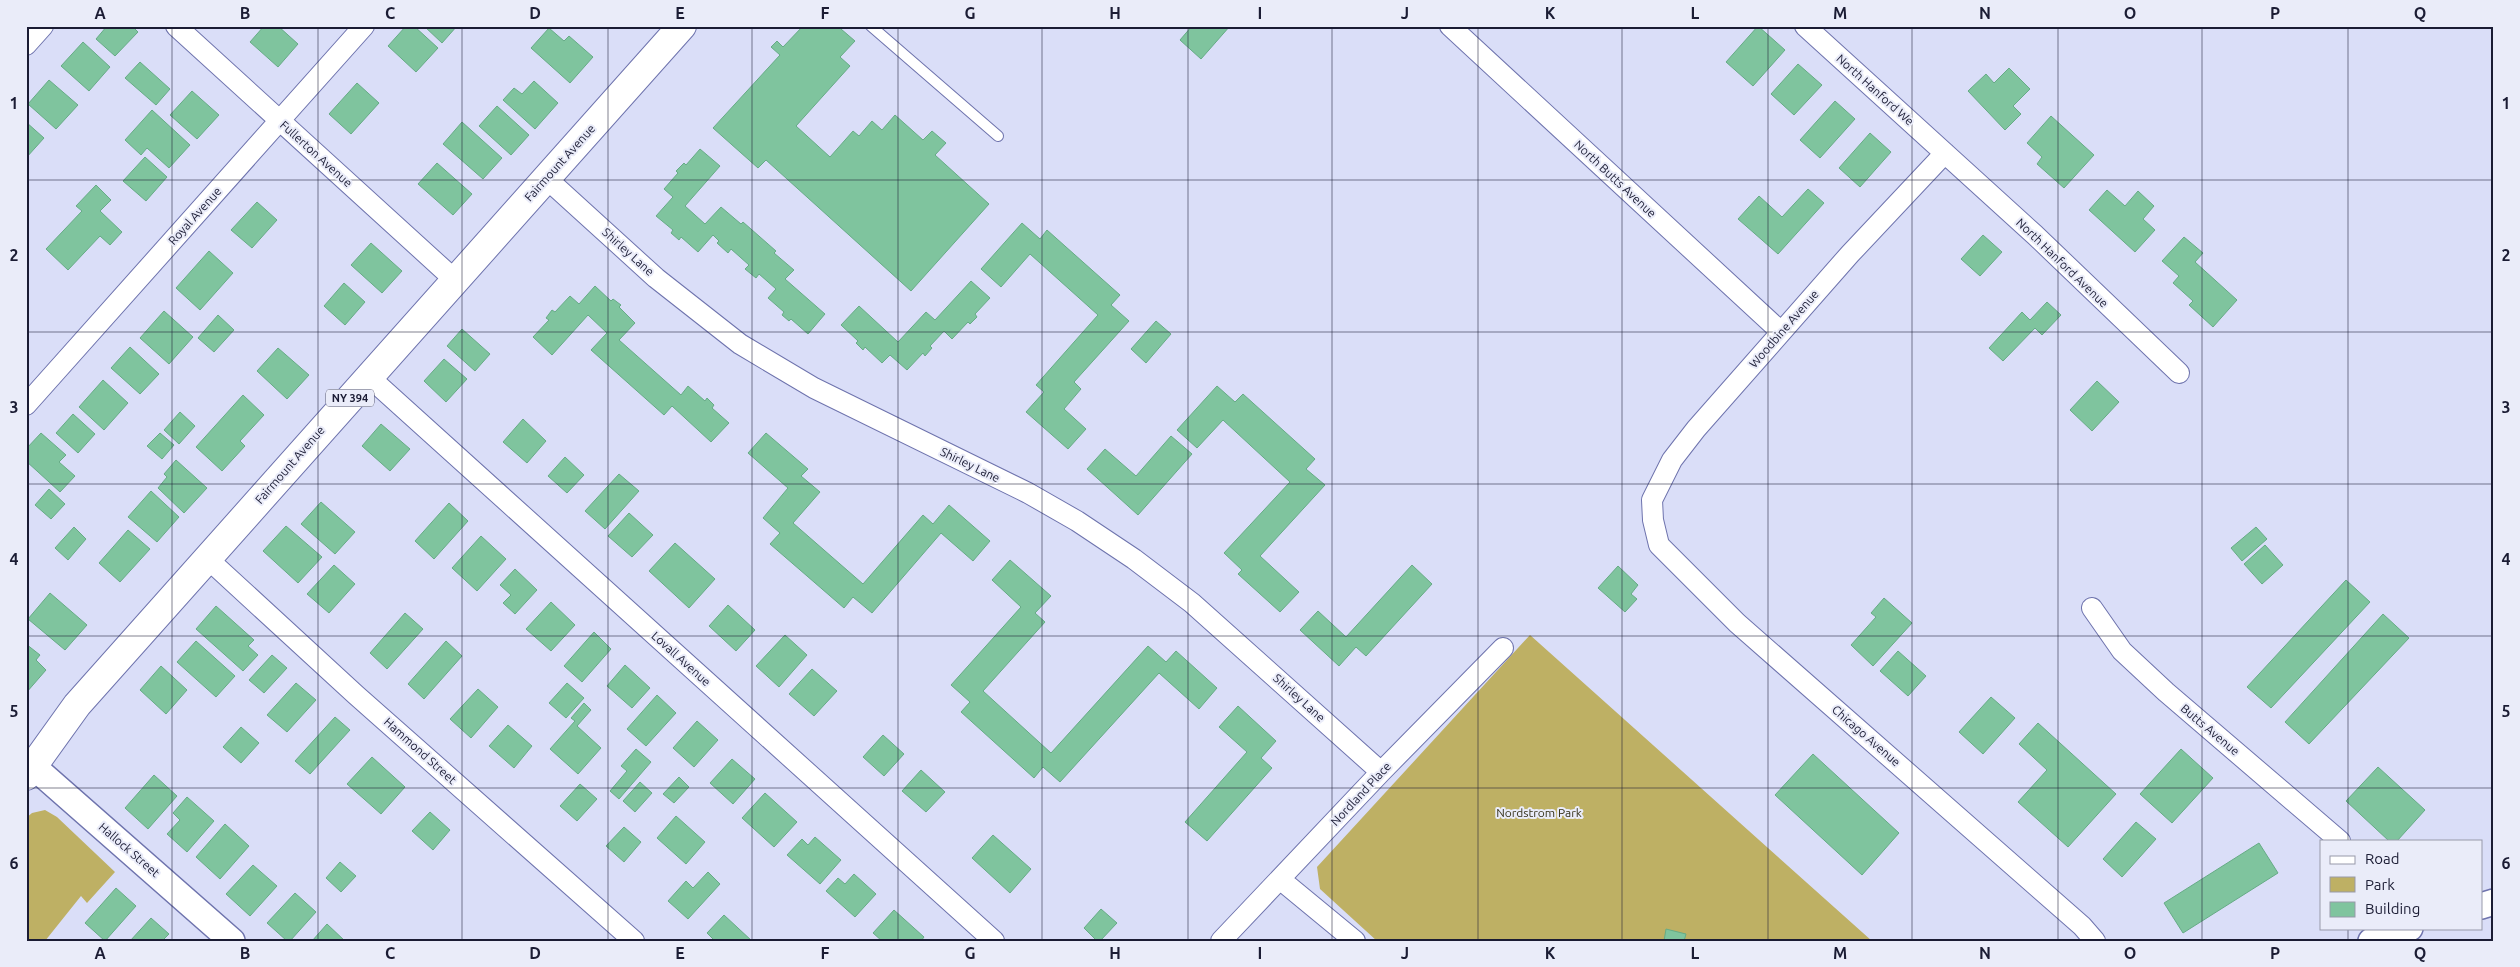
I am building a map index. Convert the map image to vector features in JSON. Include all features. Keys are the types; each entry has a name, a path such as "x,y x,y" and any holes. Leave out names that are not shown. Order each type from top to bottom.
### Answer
{"main road":[{"name":"Fairmount Avenue","path":"28,767 76,705 682,26"}],"street":[{"path":"26,45 44,26"},
{"name":"Fullerton Avenue","path":"176,26 456,281"},
{"name":"Royal Avenue","path":"26,405 364,26"},
{"name":"North Butts Avenue","path":"1450,26 1781,332"},
{"name":"North Hanford We","path":"1805,26 1945,153"},
{"name":"Woodbine Avenue","path":"1653,520 1652,500 1672,460 1696,429 1850,254 1945,153"},
{"name":"North Hanford Avenue","path":"1945,153 2179,373"},
{"name":"Shirley Lane","path":"546,178 656,278 740,344 814,388 1028,493 1077,521 1134,559 1192,603 1382,772"},
{"name":"Lovall Avenue","path":"368,376 994,941"},
{"name":"Chicago Avenue","path":"1653,520 1659,544 1737,623 2082,926 2095,941"},
{"name":"Hammond Street","path":"208,559 356,695 634,941"},
{"name":"Butts Avenue","path":"2092,608 2128,657 2173,699 2339,840"},
{"name":"Nordland Place","path":"1222,941 1382,772 1503,648"},
{"name":"Hallock Street","path":"28,767 232,941"},
{"path":"1281,880 1355,941"},
{"path":"2482,906 2494,902"},
{"path":"2371,941 2404,930"}],"lane":[{"path":"871,26 998,136"}],"green space":[{"name":"Nordstrom Park","path":"1530,635 1872,941 1377,941 1320,889 1317,867"},
{"path":"45,810 57,817 115,872 87,903 81,896 45,941 27,941 26,818 32,813"}],"building":[{"path":"107,26 132,26 138,32 115,56 96,39"},
{"path":"264,26 278,26 298,44 278,67 250,42"},
{"path":"406,26 414,26 438,48 416,72 388,46"},
{"path":"424,26 457,26 442,43"},
{"path":"803,26 844,26 841,29 855,41 840,57 850,66 796,126 830,157 853,131 859,136 872,121 882,130 895,115 923,140 932,131 946,143 935,155 989,204 911,291 766,160 758,168 713,128 780,55 771,47 777,41 783,47"},
{"path":"1192,26 1230,26 1201,59 1180,40"},
{"path":"1758,26 1785,50 1753,86 1726,62"},
{"path":"549,28 564,41 569,36 593,57 570,83 531,48"},
{"path":"83,42 110,67 89,91 61,66"},
{"path":"140,62 170,89 156,105 125,78"},
{"path":"1798,64 1822,85 1794,115 1771,94"},
{"path":"2009,68 2030,89 2013,106 2021,114 2005,130 1968,91 1986,74 1994,83"},
{"path":"49,80 78,105 56,129 28,104"},
{"path":"534,81 558,103 535,129 503,100 514,88 522,94"},
{"path":"357,83 379,103 351,134 329,114"},
{"path":"192,91 219,115 197,139 170,115"},
{"path":"1835,101 1855,119 1820,158 1800,140"},
{"path":"497,106 529,135 511,155 479,126"},
{"path":"152,110 190,145 169,168 147,148 141,155 125,140"},
{"path":"2051,116 2094,155 2064,188 2037,164 2042,157 2027,143"},
{"path":"26,122 44,138 26,158"},
{"path":"462,122 502,158 483,179 443,144"},
{"path":"1870,133 1891,152 1860,187 1839,168"},
{"path":"700,149 720,166 685,206 705,224 721,207 741,224 743,222 776,251 774,253 794,270 785,279 825,314 808,334 791,319 789,321 782,315 784,312 768,298 776,289 759,274 756,278 745,269 749,265 731,249 728,253 717,243 719,241 713,235 698,252 681,237 679,240 671,233 673,230 656,216 673,197 664,189 678,173 676,171 684,163 686,165"},
{"path":"145,157 167,177 146,201 123,181"},
{"path":"437,163 472,194 453,215 418,184"},
{"path":"96,185 111,200 100,211 122,232 110,245 100,236 68,270 46,249 82,211 76,206"},
{"path":"1808,189 1824,203 1778,254 1738,219 1759,196 1782,217"},
{"path":"2107,190 2125,206 2138,191 2154,206 2143,219 2155,230 2135,252 2089,210"},
{"path":"257,202 277,220 252,248 231,230"},
{"path":"1022,223 1040,239 1047,230 1120,295 1111,305 1129,321 1074,382 1081,389 1064,409 1086,429 1068,449 1026,412 1044,392 1036,385 1098,315 1030,254 1001,287 981,269"},
{"path":"1983,235 2002,252 1980,276 1961,259"},
{"path":"2184,237 2203,253 2195,262 2237,300 2213,327 2189,305 2193,301 2173,283 2179,276 2162,261"},
{"path":"371,243 402,271 382,293 351,265"},
{"path":"209,251 233,273 200,310 176,288"},
{"path":"971,281 990,298 975,314 977,317 970,324 968,322 952,339 944,331 930,346 932,348 925,356 923,353 907,370 890,355 882,363 865,347 863,350 856,343 858,341 841,325 859,306 898,342 926,312 935,320"},
{"path":"344,283 365,302 345,325 324,306"},
{"path":"595,286 611,301 613,299 621,305 619,307 635,323 619,340 681,395 688,386 705,401 707,398 714,405 712,408 729,423 711,442 672,406 664,415 591,350 607,333 588,315 552,355 533,337 549,320 546,318 552,310 555,312 570,296 579,304"},
{"path":"2047,302 2061,315 2042,335 2035,328 2003,361 1989,348 2022,312 2030,320"},
{"path":"164,311 193,337 169,364 140,338"},
{"path":"218,315 234,330 214,352 198,338"},
{"path":"1156,321 1171,334 1146,363 1131,349"},
{"path":"462,329 490,354 475,371 447,346"},
{"path":"130,347 159,374 140,394 111,368"},
{"path":"278,348 309,375 287,399 257,371"},
{"path":"444,359 467,379 446,402 424,381"},
{"path":"103,380 128,403 104,430 79,407"},
{"path":"2097,381 2119,402 2092,431 2070,410"},
{"path":"1217,386 1235,402 1243,394 1315,459 1306,469 1325,485 1260,556 1299,592 1280,612 1238,574 1242,570 1224,553 1290,482 1223,420 1197,448 1177,430"},
{"path":"243,395 264,415 240,441 245,446 222,471 196,447"},
{"path":"180,412 195,426 179,444 164,430"},
{"path":"73,414 95,434 78,453 56,433"},
{"path":"523,419 546,441 527,463 503,442"},
{"path":"381,424 410,449 390,471 362,446"},
{"path":"41,433 66,455 59,462 75,476 60,492 26,461 26,449"},
{"path":"160,433 174,445 162,459 147,446"},
{"path":"766,433 808,469 801,476 820,492 793,523 863,584 923,515 933,524 949,505 990,541 973,561 941,533 872,613 853,597 844,608 770,544 780,533 763,518 788,488 748,453"},
{"path":"1171,436 1192,454 1138,515 1087,469 1105,449 1136,476"},
{"path":"565,457 584,475 567,493 548,476"},
{"path":"176,460 207,488 184,513 158,488 167,477 164,474"},
{"path":"619,474 639,491 605,529 585,511"},
{"path":"49,489 65,504 51,519 35,505"},
{"path":"151,491 179,517 157,542 128,517"},
{"path":"321,502 355,532 335,554 301,524"},
{"path":"449,503 468,521 434,559 415,541"},
{"path":"629,513 653,535 632,557 608,536"},
{"path":"286,526 322,557 298,583 263,551"},
{"path":"74,527 86,539 68,560 55,548"},
{"path":"2256,527 2267,539 2242,561 2231,548"},
{"path":"128,530 150,549 120,582 99,563"},
{"path":"481,536 506,559 477,591 452,568"},
{"path":"675,543 715,579 689,608 649,571"},
{"path":"2265,545 2283,565 2262,584 2244,564"},
{"path":"1010,560 1051,596 1035,613 1045,622 983,691 1051,753 1148,646 1166,662 1176,651 1217,688 1199,709 1159,673 1060,782 1043,767 1034,778 961,712 970,702 951,685 1021,607 992,580"},
{"path":"334,565 355,584 329,613 307,594"},
{"path":"1412,565 1432,584 1366,656 1356,647 1339,666 1300,630 1318,611 1346,637"},
{"path":"1618,566 1638,585 1631,594 1637,599 1625,612 1598,588"},
{"path":"515,569 537,590 515,614 503,603 511,595 500,585"},
{"path":"2346,580 2370,602 2271,708 2247,687"},
{"path":"50,593 87,625 65,650 28,619"},
{"path":"1884,598 1912,623 1873,666 1851,645 1876,617 1871,613"},
{"path":"551,602 575,625 551,651 526,629"},
{"path":"728,605 755,630 736,651 709,626"},
{"path":"216,606 254,640 248,646 258,655 243,671 196,629"},
{"path":"405,613 423,629 387,669 370,653"},
{"path":"2383,614 2409,638 2309,744 2285,722"},
{"path":"594,632 611,649 582,682 564,666"},
{"path":"785,635 807,655 779,687 756,666"},
{"path":"196,641 235,676 216,697 177,662"},
{"path":"446,641 462,656 424,699 408,684"},
{"path":"26,644 40,655 36,660 46,670 26,693"},
{"path":"1898,651 1926,676 1908,696 1880,671"},
{"path":"272,655 287,668 264,693 249,680"},
{"path":"625,665 650,688 632,708 607,686"},
{"path":"161,666 187,690 166,714 140,690"},
{"path":"812,669 837,691 814,716 789,694"},
{"path":"296,683 316,700 287,732 267,715"},
{"path":"567,683 584,698 566,718 549,703"},
{"path":"478,689 498,707 471,738 450,719"},
{"path":"657,695 676,713 646,746 627,729"},
{"path":"1991,697 2015,718 1983,754 1959,732"},
{"path":"584,703 591,710 577,726 601,748 578,774 550,749 575,721 571,718"},
{"path":"1238,706 1276,741 1261,758 1272,768 1207,841 1185,822 1247,752 1219,727"},
{"path":"335,717 350,730 310,774 295,761"},
{"path":"697,721 718,740 694,767 673,748"},
{"path":"2038,723 2116,794 2068,847 2018,802 2047,770 2019,744"},
{"path":"508,725 532,746 514,768 489,746"},
{"path":"241,727 259,743 241,763 223,747"},
{"path":"883,735 904,754 884,776 863,757"},
{"path":"636,749 651,762 619,799 610,791 627,771 621,766"},
{"path":"2181,749 2213,778 2172,823 2140,794"},
{"path":"1813,754 1899,833 1862,875 1775,795"},
{"path":"372,757 405,787 381,814 347,784"},
{"path":"732,759 755,779 733,804 710,783"},
{"path":"2378,767 2425,810 2398,840 2388,840 2346,801"},
{"path":"921,770 945,792 926,812 902,791"},
{"path":"154,775 177,796 148,829 125,808"},
{"path":"679,777 689,787 674,803 663,794"},
{"path":"640,782 652,793 635,812 623,801"},
{"path":"580,784 597,799 577,821 560,806"},
{"path":"765,793 797,822 774,847 742,818"},
{"path":"187,797 214,821 187,852 167,834 180,820 173,813"},
{"path":"430,812 450,830 433,850 412,831"},
{"path":"676,816 705,842 686,864 657,838"},
{"path":"2136,822 2156,839 2122,877 2103,859"},
{"path":"225,824 249,846 220,879 196,857"},
{"path":"624,827 641,842 624,862 606,846"},
{"path":"993,835 1031,869 1010,893 972,858"},
{"path":"815,837 841,860 820,884 787,855 802,839 808,845"},
{"path":"2259,843 2278,873 2183,933 2164,903"},
{"path":"340,862 356,876 341,892 326,878"},
{"path":"253,865 277,886 250,916 226,894"},
{"path":"708,872 720,884 688,919 668,901 686,881 693,888"},
{"path":"854,874 876,894 855,917 826,891 838,878 845,884"},
{"path":"116,888 136,906 105,941 85,923"},
{"path":"295,893 316,912 290,941 287,941 267,923"},
{"path":"1101,909 1117,923 1100,941 1097,941 1084,928"},
{"path":"894,910 924,937 921,941 882,941 873,933"},
{"path":"724,915 752,941 715,941 707,933"},
{"path":"151,918 169,934 162,941 130,941"},
{"path":"327,924 345,941 312,941"},
{"path":"1666,929 1686,934 1684,941 1664,941"}]}
